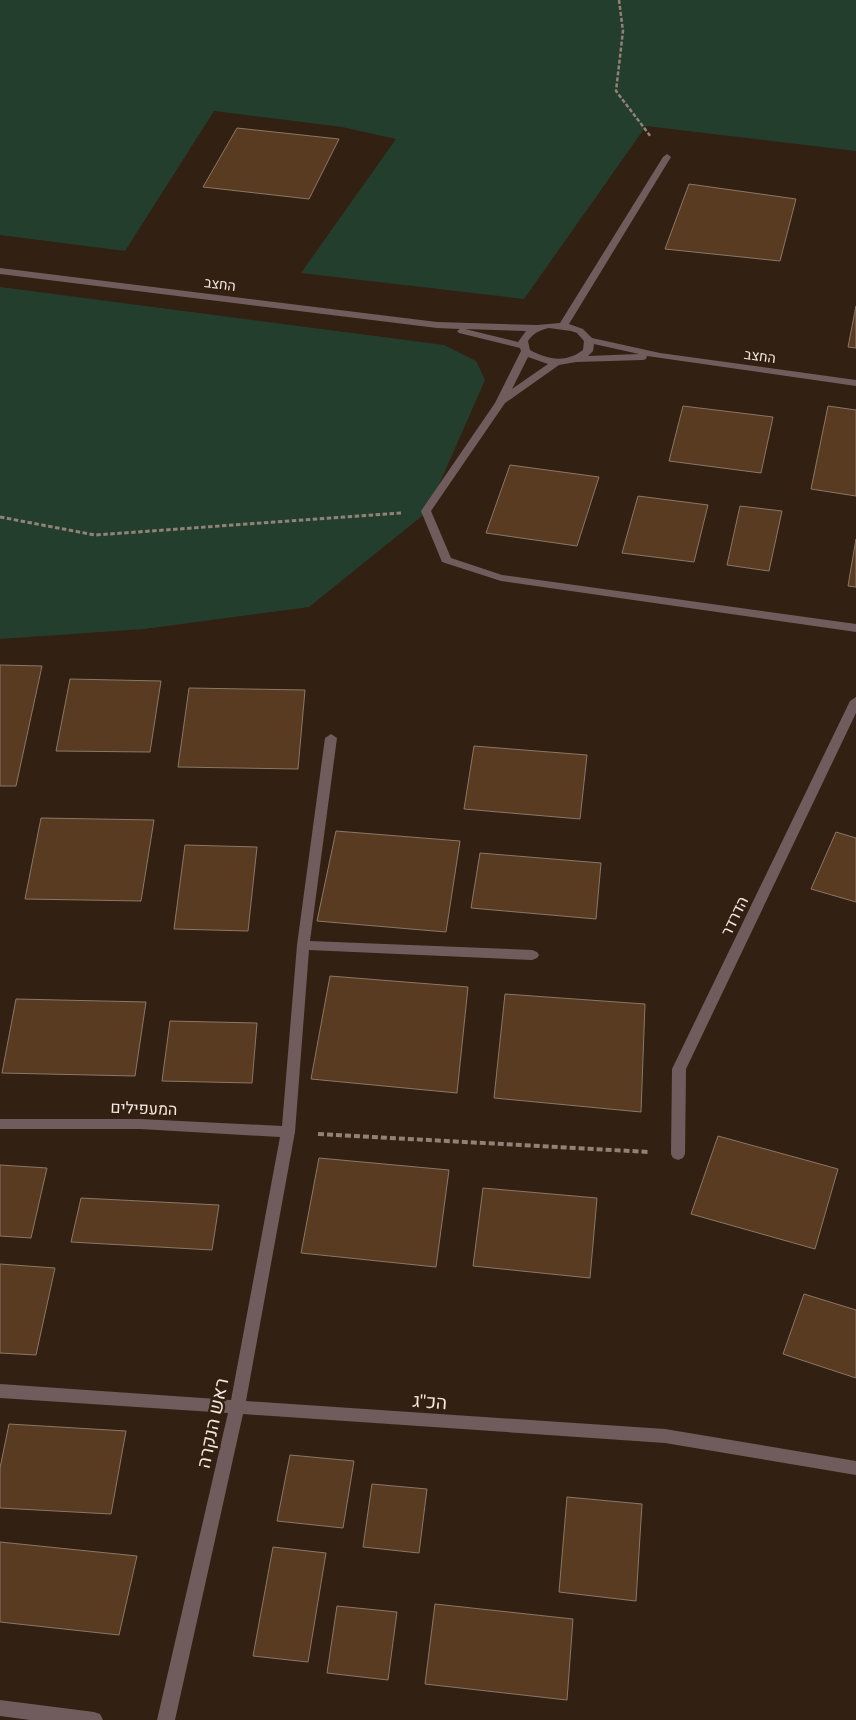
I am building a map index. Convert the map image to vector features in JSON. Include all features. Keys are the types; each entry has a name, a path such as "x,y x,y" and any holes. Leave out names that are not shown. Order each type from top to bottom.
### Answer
{"street":[{"path":"563,326 667,157"},
{"name":"החצב","path":"0,271 437,325 537,328 554,325 563,326 580,331 589,340 660,356 856,382"},
{"name":"החצב","path":"437,325 525,349 538,359 556,362 576,359 660,356"},
{"path":"537,328 526,336 525,349 500,403 427,512 446,560 500,578 856,628"},
{"path":"576,359 588,351 589,340"},
{"path":"500,403 556,362"},
{"name":"הדרדר","path":"678,1154 679,1069 856,701"},
{"name":"ראש הנקרה","path":"166,1720 237,1408 288,1132 303,944 331,738"},
{"path":"303,944 532,955"},
{"name":"המעפילים","path":"0,1124 140,1124 288,1132"},
{"name":"הכ\"ג","path":"0,1391 664,1436 856,1468"},
{"path":"0,1708 94,1720"}],"path":[{"path":"619,0 623,32 616,91 667,157"},
{"path":"0,517 95,535 427,512"},
{"path":"288,1132 678,1154"}],"green space":[{"path":"0,0 856,0 856,151 646,126 524,299 301,273 396,139 342,127 214,111 125,251 0,235"},
{"path":"0,287 444,345 476,361 485,380 427,512 309,607 144,629 0,639"}],"building":[{"path":"237,128 339,139 309,199 203,187"},
{"path":"689,184 796,199 780,261 665,249"},
{"path":"856,306 856,348 848,347"},
{"path":"683,406 773,417 761,473 669,461"},
{"path":"828,406 856,410 856,496 811,489"},
{"path":"510,465 599,477 577,546 486,533"},
{"path":"638,496 708,505 694,562 622,553"},
{"path":"740,506 782,511 769,571 727,565"},
{"path":"856,539 856,587 848,586"},
{"path":"0,665 42,666 16,786 0,786"},
{"path":"70,679 161,681 150,752 56,751"},
{"path":"189,688 305,690 298,769 178,767"},
{"path":"474,746 587,755 580,819 464,809"},
{"path":"41,818 154,820 141,901 25,899"},
{"path":"336,831 460,841 446,932 317,921"},
{"path":"836,832 856,838 856,902 811,889"},
{"path":"185,845 257,847 248,931 174,929"},
{"path":"480,853 601,863 596,919 471,908"},
{"path":"330,976 468,987 457,1093 311,1079"},
{"path":"505,994 645,1004 641,1112 494,1098"},
{"path":"16,999 146,1002 135,1076 2,1073"},
{"path":"170,1021 257,1023 252,1083 162,1081"},
{"path":"718,1136 838,1169 815,1249 691,1214"},
{"path":"319,1158 449,1170 436,1267 301,1253"},
{"path":"0,1165 47,1168 31,1238 0,1236"},
{"path":"483,1188 597,1198 590,1278 473,1266"},
{"path":"81,1198 219,1205 212,1250 71,1242"},
{"path":"0,1264 55,1268 36,1355 0,1353"},
{"path":"804,1294 856,1310 856,1378 783,1354"},
{"path":"9,1424 126,1431 111,1514 0,1508 0,1468"},
{"path":"290,1455 354,1461 343,1528 277,1521"},
{"path":"372,1484 427,1489 419,1553 363,1547"},
{"path":"567,1497 642,1504 636,1601 559,1592"},
{"path":"0,1542 137,1556 119,1635 0,1622"},
{"path":"273,1547 326,1553 308,1662 253,1656"},
{"path":"435,1604 573,1619 567,1700 425,1684"},
{"path":"337,1606 397,1612 388,1680 327,1673"}]}
